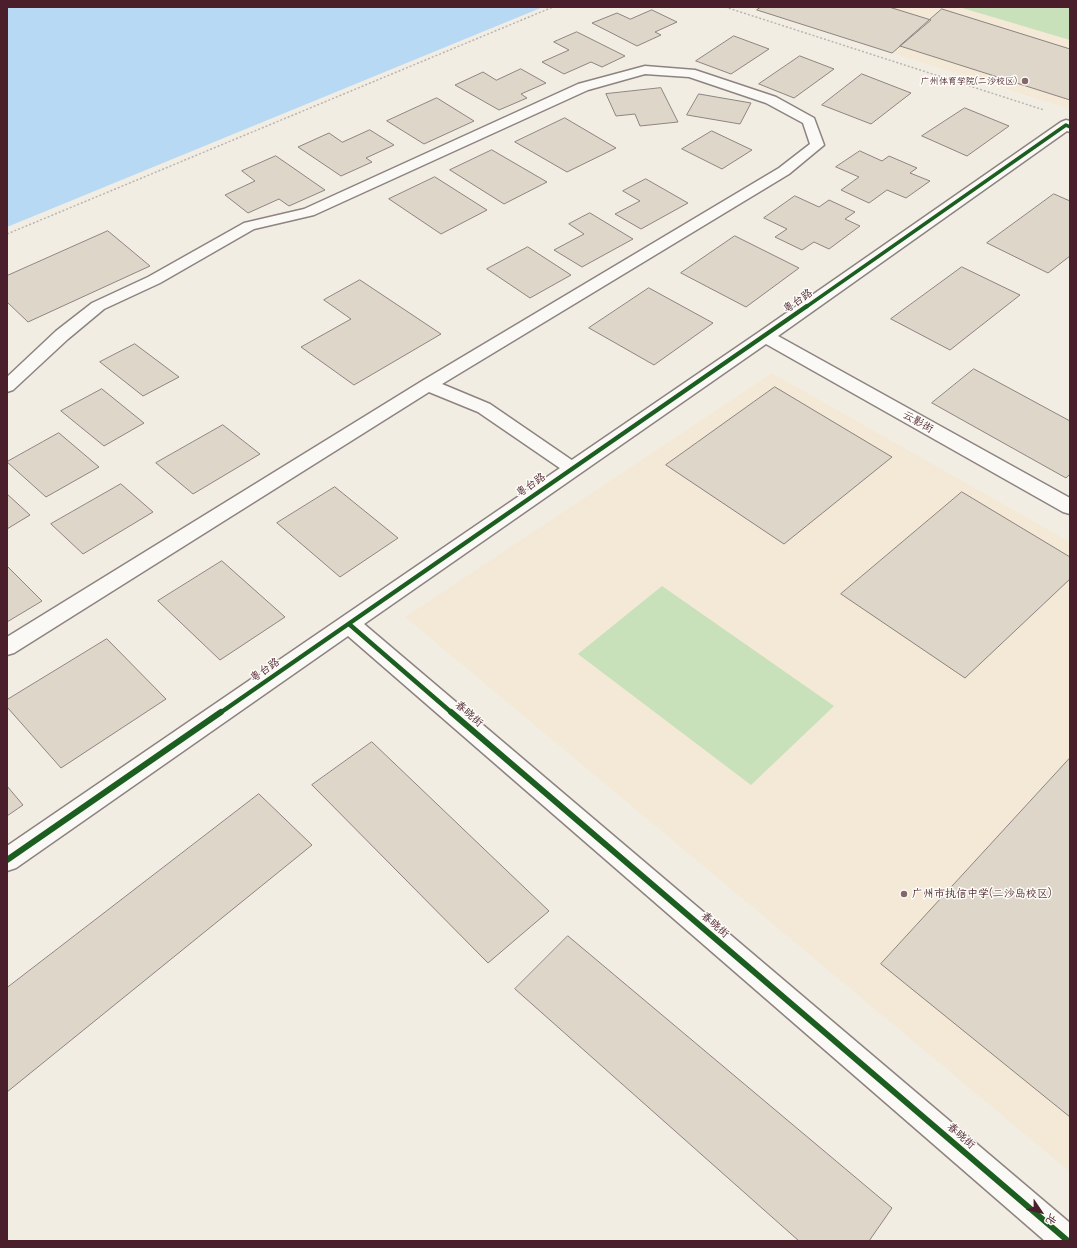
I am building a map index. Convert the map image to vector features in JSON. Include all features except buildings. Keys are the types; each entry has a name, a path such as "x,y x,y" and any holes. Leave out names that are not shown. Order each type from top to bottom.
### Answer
{"street":[{"name":"粤台路","path":"7,860 1068,126"},
{"name":"云影街","path":"765,336 1070,507"},
{"name":"春晓街","path":"349,624 1068,1241"}],"lane":[{"path":"7,386 62,335 98,306 154,280 249,226 309,212 583,87 645,70 690,73 771,100 809,121 817,145 784,171 428,385 7,647"},
{"path":"428,385 484,408 573,469"}],"path":[{"path":"7,234 553,7"},
{"path":"725,7 1060,115 1068,126"}],"shaded area":[{"name":"广州体育学院(二沙校区)","path":"747,7 1070,7 1070,109 892,53"},
{"name":"广州市执信中学(二沙岛校区)","path":"772,373 1070,542 1070,1172 405,617"}],"green space":[{"path":"959,7 1070,7 1070,40"},
{"path":"662,586 834,706 751,785 578,654"}],"water":[{"path":"7,7 543,7 7,227"}],"cycle path":[{"path":"7,860 765,336 1066,125 1070,127"},
{"path":"349,624 1068,1241"}],"place":[{"name":"广州体育学院(二沙校区)","path":"1025,81"},
{"name":"广州市执信中学(二沙岛校区)","path":"904,894"}]}
